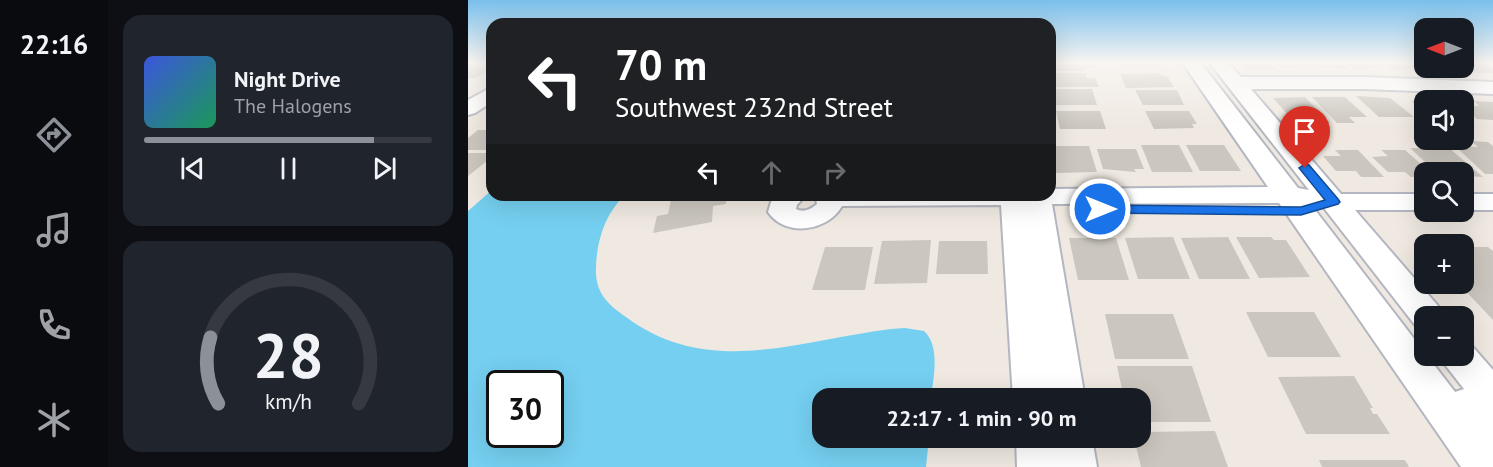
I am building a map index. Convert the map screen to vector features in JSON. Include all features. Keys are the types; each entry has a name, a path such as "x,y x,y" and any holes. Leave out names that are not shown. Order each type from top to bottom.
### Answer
{"street":[{"path":"1207,84 1486,467"},
{"path":"1236,84 1419,306"},
{"path":"1393,84 1493,88"},
{"path":"468,109 486,97"},
{"path":"785,201 782,207 786,216 800,220 809,219 828,202 1414,202"},
{"path":"1026,201 1032,388"},
{"path":"1026,201 1064,388"},
{"path":"1328,247 1493,441"},
{"path":"1467,366 1493,397"},
{"path":"1037,448 1038,467"},
{"path":"1073,448 1076,467"}],"water":[{"path":"486,195 486,201 620,201 611,211 599,242 596,274 599,288 610,304 626,317 657,336 690,347 722,351 756,350 891,329 905,328 924,331 933,345 932,388 812,388 812,448 928,448 926,467 468,467 468,211"}],"building":[{"path":"1056,84 1098,84 1099,87 1056,87"},
{"path":"1124,84 1172,84 1174,87 1126,88"},
{"path":"1056,89 1092,89 1097,105 1056,105"},
{"path":"1135,90 1177,90 1184,105 1143,105"},
{"path":"1356,96 1390,98 1414,117 1379,117"},
{"path":"1305,97 1330,123 1314,123 1309,118 1291,118 1273,98"},
{"path":"1312,97 1345,97 1367,117 1349,117 1355,123 1337,123"},
{"path":"1474,101 1493,102 1493,120 1477,119 1474,116 1474,106 1479,106"},
{"path":"1056,111 1100,111 1106,129 1060,129"},
{"path":"1145,111 1189,111 1197,124 1192,124 1194,128 1154,129"},
{"path":"478,130 486,130 486,150 468,150 468,138"},
{"path":"1474,141 1488,142 1493,146 1493,174 1485,174 1459,150 1474,150 1474,147 1478,147"},
{"path":"1141,145 1179,145 1193,172 1152,172"},
{"path":"1186,145 1224,145 1241,171 1200,171"},
{"path":"1056,146 1089,146 1097,172 1056,173"},
{"path":"1410,148 1414,150 1451,150 1465,162 1425,162"},
{"path":"1097,149 1136,149 1144,169 1134,169 1136,172 1103,169"},
{"path":"1335,150 1358,150 1384,177 1361,177 1356,171 1336,171 1323,156 1341,156"},
{"path":"1381,150 1405,150 1419,162 1414,162 1414,177 1405,172 1388,172 1372,157 1388,156"},
{"path":"468,153 486,153 486,162 468,176"},
{"path":"1474,169 1483,177 1474,176"},
{"path":"671,201 726,201 726,204 713,206 712,222 653,233 657,216 668,214"},
{"path":"1173,237 1190,279 1138,279 1125,238"},
{"path":"1228,237 1250,279 1199,279 1181,238"},
{"path":"1236,237 1271,237 1274,240 1286,240 1310,277 1259,278"},
{"path":"1069,238 1116,238 1129,280 1078,280"},
{"path":"931,240 927,283 874,284 882,241"},
{"path":"939,241 987,241 988,274 936,274"},
{"path":"825,247 873,247 865,290 812,290"},
{"path":"1474,247 1488,247 1493,251 1493,320 1468,294 1474,294"},
{"path":"1246,312 1314,312 1341,357 1268,357"},
{"path":"1105,314 1173,314 1189,359 1115,359"},
{"path":"1117,366 1192,366 1211,422 1151,422 1151,388 1122,388"},
{"path":"1354,376 1373,408 1370,408 1373,414 1377,414 1390,434 1306,434 1278,377"},
{"path":"1215,431 1228,467 1141,467 1136,448 1151,448 1151,432"},
{"path":"1319,460 1405,460 1409,467 1322,467"}],"route":[{"path":"1100,209 1301,211 1334,202 1305,168"}]}
